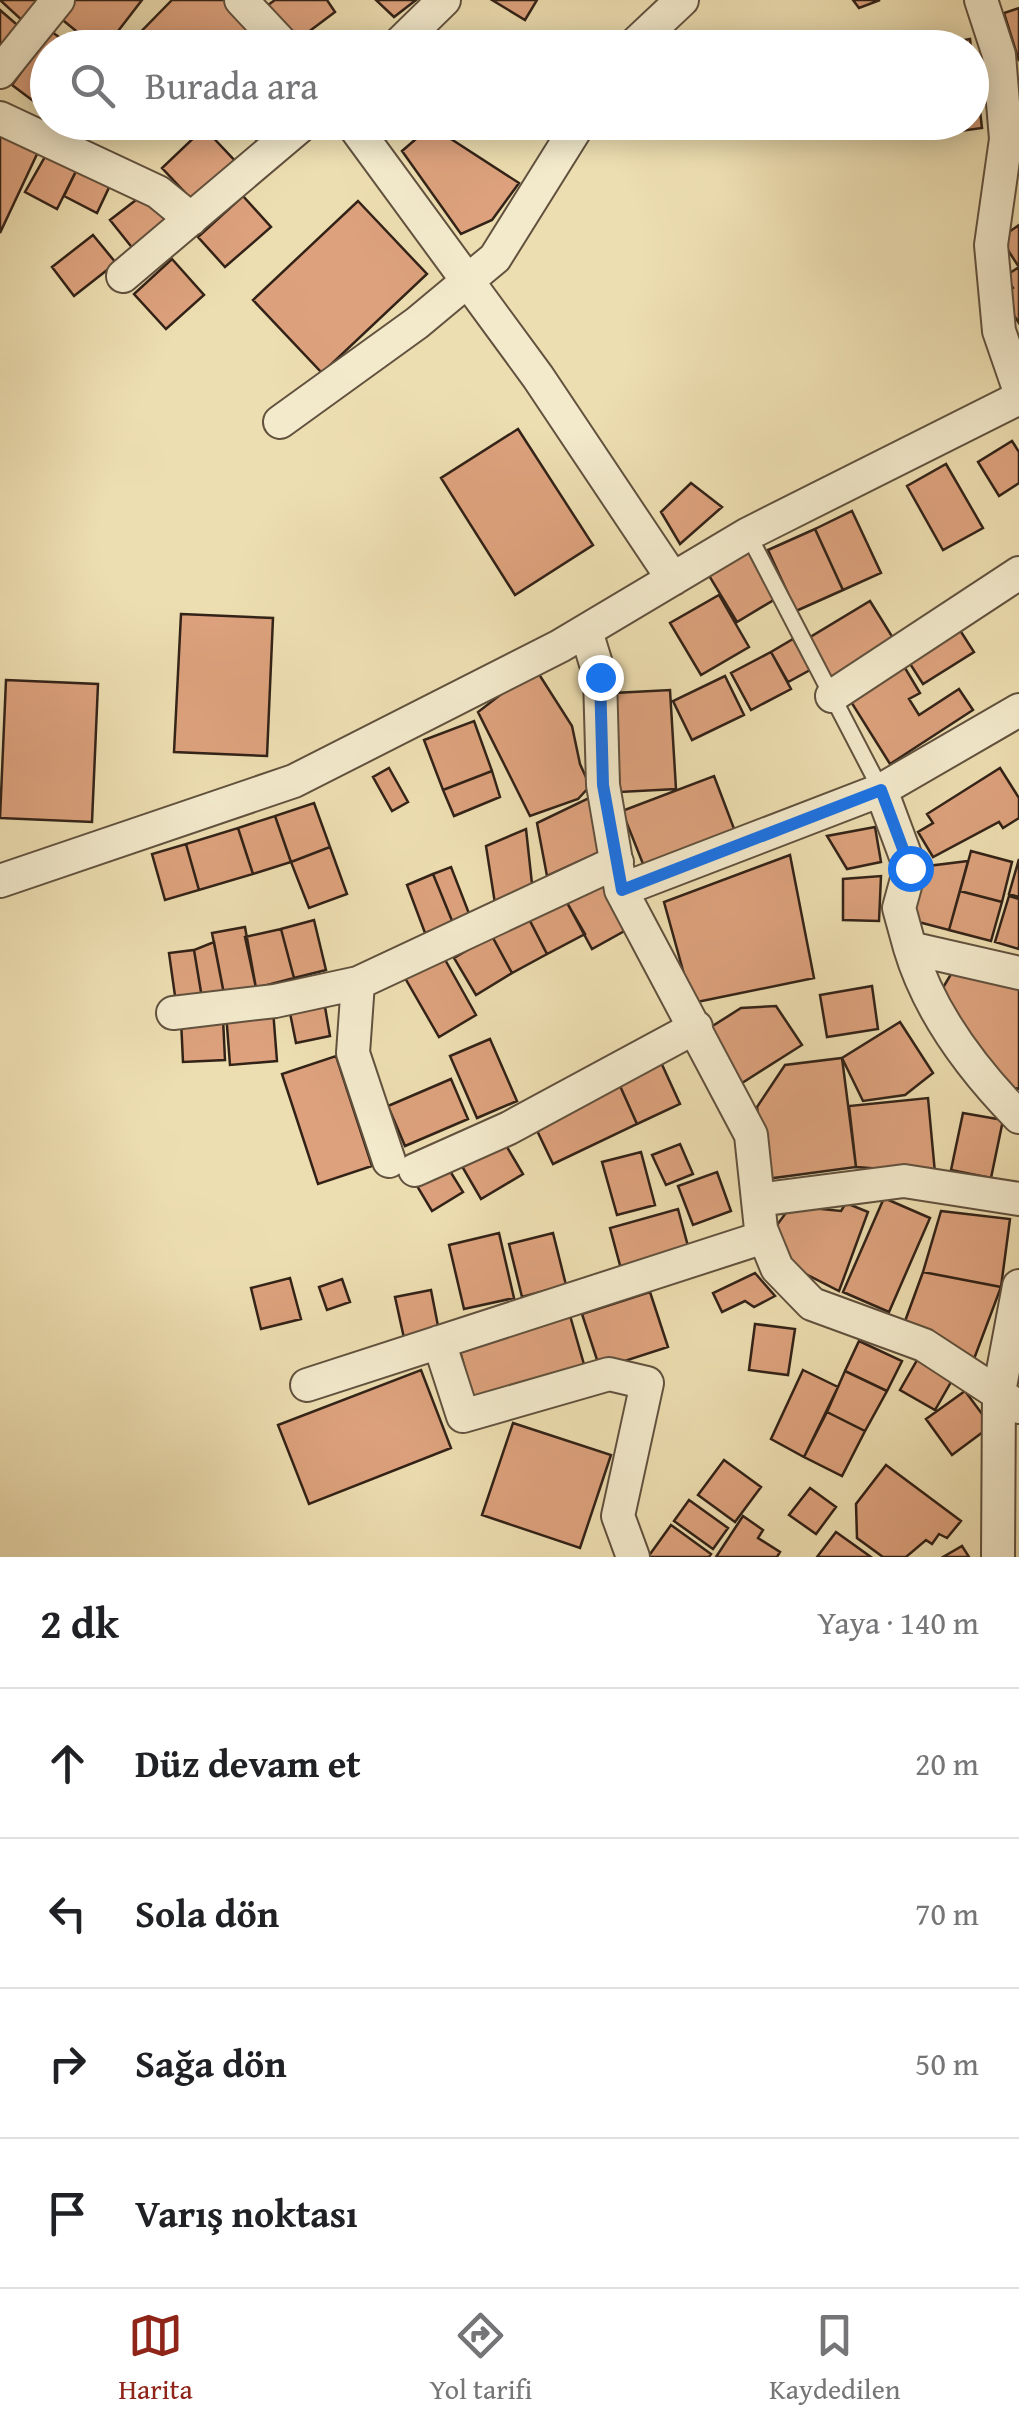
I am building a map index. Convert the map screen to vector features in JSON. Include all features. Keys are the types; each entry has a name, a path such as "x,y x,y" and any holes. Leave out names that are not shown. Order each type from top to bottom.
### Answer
{"street":[{"path":"34,30 58,0"},
{"path":"241,0 269,30"},
{"path":"413,30 444,0"},
{"path":"651,30 682,0"},
{"path":"980,0 999,54 1012,135 991,245 999,331 1019,388"},
{"path":"0,72 30,35"},
{"path":"0,118 30,132"},
{"path":"47,140 158,192 191,219"},
{"path":"123,276 284,140"},
{"path":"364,140 468,280 673,579"},
{"path":"280,422 418,323 494,258 569,140"},
{"path":"0,881 294,781 586,631 748,534 1019,398"},
{"path":"832,696 1019,573"},
{"path":"586,631 600,677 603,785 619,876 751,1134 764,1236 777,1268 812,1304 924,1345 1009,1399"},
{"path":"173,1013 275,1002 358,983 619,876 881,790 1019,710"},
{"path":"881,790 910,868 899,908 923,991 992,1089 1019,1117"},
{"path":"910,948 1019,973"},
{"path":"358,983 353,1053 402,1166 510,1128 696,1027"},
{"path":"758,1200 904,1181 1019,1199"},
{"path":"307,1385 764,1236"},
{"path":"998,1557 1019,1286"},
{"path":"439,1342 463,1416 609,1374 647,1383 618,1516 633,1557"}],"lane":[{"path":"748,534 881,790"}],"building":[{"path":"0,0 43,0 25,23"},
{"path":"72,0 142,0 119,30 75,30 59,17"},
{"path":"172,0 227,0 253,25 248,30 143,30"},
{"path":"275,0 327,0 335,12 311,30 286,30 268,5"},
{"path":"376,0 416,0 394,17"},
{"path":"492,0 537,0 525,20"},
{"path":"853,0 880,0 859,8"},
{"path":"1019,8 1019,61 1004,13"},
{"path":"0,10 22,29 0,53"},
{"path":"30,60 30,98 12,85"},
{"path":"0,129 38,152 0,233"},
{"path":"191,140 215,140 238,164 195,203 162,168"},
{"path":"415,140 453,140 519,183 492,220 461,234 402,151"},
{"path":"50,148 80,163 57,209 25,192"},
{"path":"80,163 113,179 97,213 64,196"},
{"path":"145,193 169,223 134,250 110,220"},
{"path":"243,196 271,227 225,267 198,237"},
{"path":"358,201 427,274 322,373 253,300"},
{"path":"1019,225 1019,267 1000,238"},
{"path":"93,235 116,263 74,296 52,267"},
{"path":"172,259 204,295 166,329 134,294"},
{"path":"1019,267 1019,323 1001,296 1013,288 1005,276"},
{"path":"518,429 593,545 515,595 441,478"},
{"path":"1012,441 1019,452 1019,483 999,496 978,462"},
{"path":"946,464 983,528 943,550 907,486"},
{"path":"691,483 722,507 680,544 661,512"},
{"path":"852,511 881,573 843,590 815,529"},
{"path":"815,529 843,590 796,611 768,550"},
{"path":"745,545 777,598 737,622 705,569"},
{"path":"719,595 749,647 701,675 670,623"},
{"path":"870,601 898,646 835,684 807,639"},
{"path":"181,614 273,618 267,756 174,752"},
{"path":"956,624 974,652 923,684 905,656"},
{"path":"793,639 810,670 788,682 771,652"},
{"path":"771,652 791,689 751,710 731,673"},
{"path":"902,663 920,693 909,699 919,715 959,689 973,710 890,764 848,697"},
{"path":"535,668 572,726 580,764 590,786 578,799 530,816 478,712"},
{"path":"725,676 744,715 692,740 673,701"},
{"path":"6,680 98,684 92,822 0,818"},
{"path":"670,690 676,789 620,792 614,693"},
{"path":"474,721 492,771 443,790 424,740"},
{"path":"389,768 408,802 392,811 373,777"},
{"path":"1000,768 1019,798 1019,818 1003,828 999,822 933,857 918,832 933,823 927,814"},
{"path":"492,771 500,797 454,816 443,790"},
{"path":"714,776 736,834 645,869 622,811"},
{"path":"593,796 602,851 547,876 537,823"},
{"path":"314,803 330,847 291,862 275,816"},
{"path":"275,816 291,862 253,874 238,828"},
{"path":"875,827 881,862 847,869 827,836"},
{"path":"238,828 253,874 199,890 186,844"},
{"path":"526,829 533,893 496,910 486,846"},
{"path":"186,844 199,890 165,900 152,854"},
{"path":"330,847 347,894 309,908 291,862"},
{"path":"971,851 1012,862 1002,902 960,891"},
{"path":"790,855 814,978 692,1003 664,902"},
{"path":"1019,859 1019,897 1009,894"},
{"path":"968,861 949,930 907,919 920,867"},
{"path":"451,867 470,916 453,923 433,874"},
{"path":"433,874 453,923 425,933 407,885"},
{"path":"881,876 879,921 843,920 843,879"},
{"path":"601,879 628,929 592,949 565,899"},
{"path":"960,891 1002,902 991,941 949,930"},
{"path":"1009,896 1019,899 1019,949 995,942"},
{"path":"565,899 585,934 547,954 528,917"},
{"path":"528,917 547,954 512,973 492,936"},
{"path":"314,920 326,970 294,978 281,929"},
{"path":"245,927 256,988 224,994 212,933"},
{"path":"281,929 294,978 256,988 245,937"},
{"path":"492,936 512,973 476,995 454,958"},
{"path":"214,942 224,994 202,998 194,950"},
{"path":"194,950 202,998 176,1003 169,953"},
{"path":"443,956 476,1015 439,1037 405,978"},
{"path":"957,964 1019,984 1019,1089 1001,1085 941,991"},
{"path":"872,986 878,1029 827,1037 820,995"},
{"path":"324,1001 330,1036 296,1043 289,1008"},
{"path":"776,1006 802,1045 742,1083 711,1027 741,1008"},
{"path":"273,1010 277,1061 230,1065 226,1013"},
{"path":"223,1018 225,1060 183,1062 181,1020"},
{"path":"900,1022 933,1073 905,1095 863,1101 842,1058"},
{"path":"490,1039 517,1101 477,1118 450,1056"},
{"path":"336,1056 372,1166 318,1184 282,1074"},
{"path":"659,1058 680,1104 637,1124 616,1077"},
{"path":"842,1058 856,1167 766,1179 757,1107 785,1065"},
{"path":"616,1077 637,1124 553,1164 531,1118"},
{"path":"451,1079 468,1119 405,1146 388,1106"},
{"path":"928,1098 935,1173 856,1167 849,1106"},
{"path":"963,1113 1003,1120 991,1178 951,1170"},
{"path":"498,1132 523,1174 481,1199 456,1156"},
{"path":"680,1144 693,1174 666,1185 652,1155"},
{"path":"641,1152 655,1205 617,1215 602,1162"},
{"path":"445,1163 463,1192 432,1211 414,1181"},
{"path":"717,1172 731,1211 693,1225 678,1186"},
{"path":"884,1198 930,1218 889,1312 843,1292"},
{"path":"846,1203 868,1212 839,1291 786,1264 774,1229 791,1206 841,1211"},
{"path":"678,1209 689,1250 621,1269 610,1228"},
{"path":"941,1211 1010,1219 1001,1287 923,1272"},
{"path":"499,1233 514,1298 464,1309 449,1245"},
{"path":"553,1233 566,1285 522,1297 509,1244"},
{"path":"923,1272 1001,1287 974,1359 904,1324"},
{"path":"755,1273 775,1296 754,1307 745,1301 722,1312 713,1293"},
{"path":"290,1278 301,1319 261,1329 251,1288"},
{"path":"342,1279 350,1302 327,1310 319,1287"},
{"path":"431,1290 439,1331 404,1338 395,1297"},
{"path":"650,1292 668,1347 600,1369 582,1314"},
{"path":"569,1312 585,1368 474,1401 458,1344"},
{"path":"755,1324 795,1329 788,1375 749,1370"},
{"path":"859,1341 902,1361 887,1391 845,1371"},
{"path":"920,1355 955,1375 935,1410 900,1390"},
{"path":"421,1370 451,1448 309,1504 278,1425"},
{"path":"803,1370 838,1387 804,1457 771,1439"},
{"path":"845,1371 887,1391 865,1431 827,1412"},
{"path":"965,1391 991,1426 952,1455 926,1419"},
{"path":"827,1412 865,1431 842,1476 804,1457"},
{"path":"513,1423 611,1455 580,1548 482,1515"},
{"path":"724,1460 761,1487 735,1522 698,1495"},
{"path":"886,1465 961,1521 947,1538 939,1534 932,1544 926,1540 906,1557 883,1557 857,1538 856,1504"},
{"path":"810,1488 836,1507 816,1534 789,1515"},
{"path":"689,1500 728,1528 713,1549 674,1521"},
{"path":"743,1516 763,1530 758,1538 780,1552 777,1557 716,1557"},
{"path":"671,1525 711,1554 709,1557 648,1557"},
{"path":"836,1532 871,1557 817,1557"},
{"path":"962,1546 969,1557 943,1557"}],"route":[{"path":"600,677 603,785 622,890 881,790 910,868"}]}
